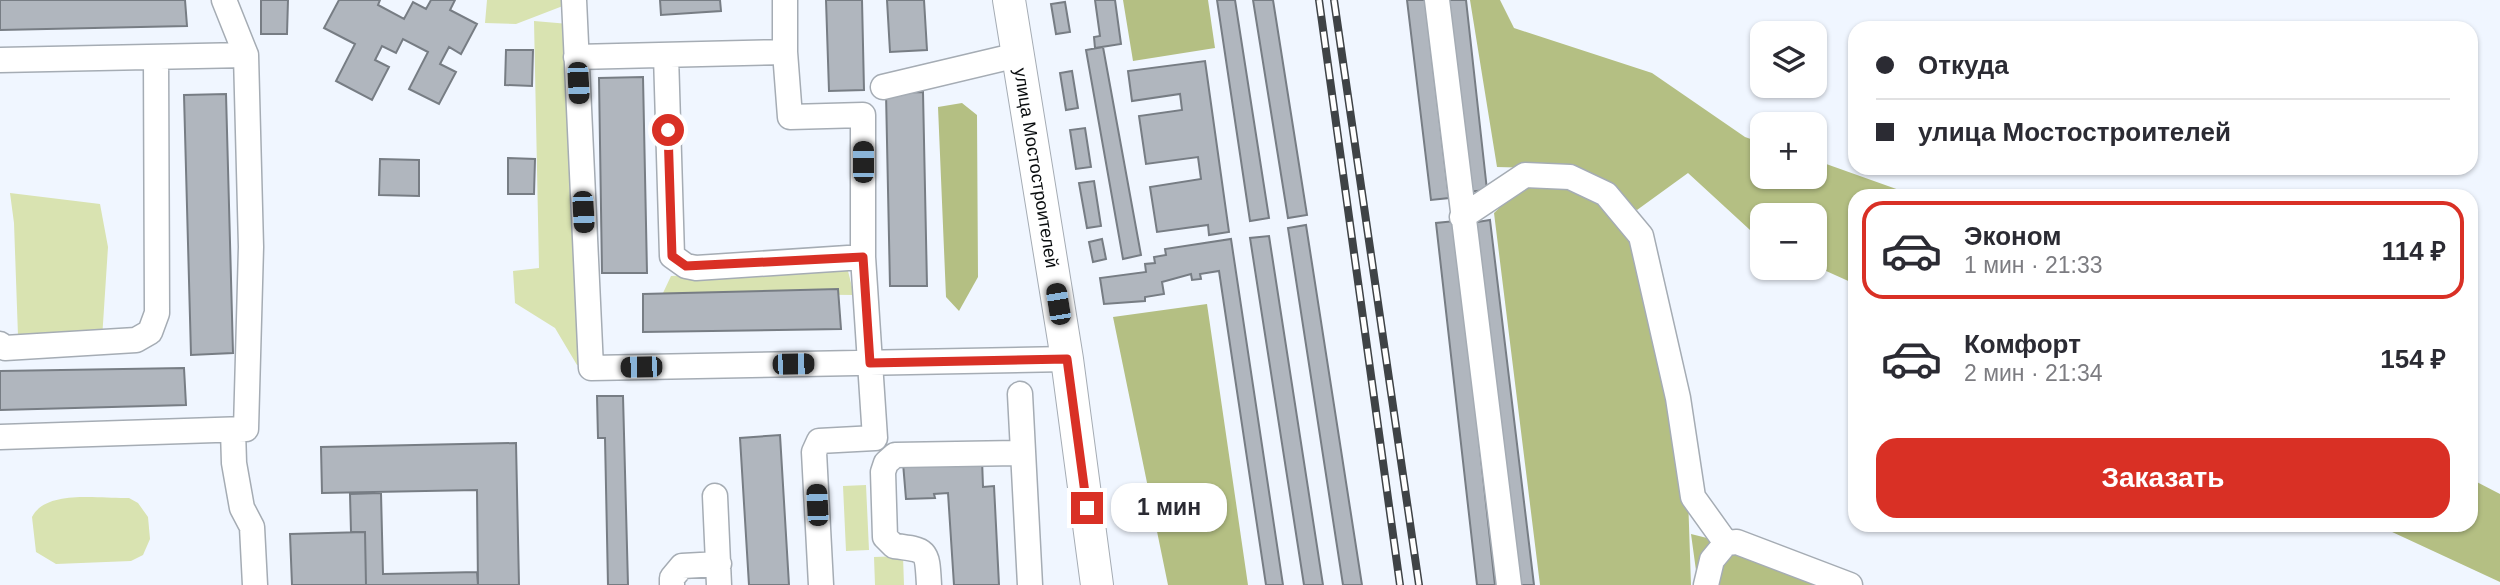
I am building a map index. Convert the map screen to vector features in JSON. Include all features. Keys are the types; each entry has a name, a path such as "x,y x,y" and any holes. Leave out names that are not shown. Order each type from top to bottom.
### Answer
{"main road":[{"name":"улица Мостостроителей","path":"1009,0 1067,359 1097,585"}],"street":[{"path":"0,437 246,429 251,247 246,55 224,0"},
{"path":"574,0 591,368 1067,359"},
{"path":"785,0 785,52 790,117 863,115 863,257 875,438 819,441 814,452 821,585"},
{"path":"1437,0 1509,585"},
{"path":"576,57 785,52"},
{"path":"0,60 246,55"},
{"path":"666,55 672,256 686,266 696,268 863,257"},
{"path":"883,87 1018,55"},
{"path":"0,344 5,348 136,340 150,332 157,313 156,57"},
{"path":"1462,217 1525,175 1570,177 1606,194 1641,236 1678,398 1693,497 1726,543"},
{"path":"1020,394 1006,448 1030,585"},
{"path":"233,430 234,463 242,508 252,527 255,585"},
{"path":"929,585 928,558 923,551 913,546 894,546 886,537 883,472 886,463 895,455 1006,448"},
{"path":"672,585 672,578 682,566 719,575 715,496"},
{"path":"1706,585 1712,560 1726,543 1737,542 1850,585"}],"green space":[{"path":"487,0 568,0 568,4 516,24 485,23"},
{"path":"1123,0 1208,0 1215,48 1133,61"},
{"path":"1470,0 1500,0 1514,28 1652,73 1750,139 1750,189 1827,189 1827,164 1848,172 1848,175 1857,175 1896,189 1848,189 1848,281 1827,271 1827,203 1750,203 1750,230 1688,173 1637,210 1581,169 1497,167"},
{"path":"534,21 569,24 589,365 577,365 555,328 515,303 513,271 539,268"},
{"path":"962,103 977,115 978,277 959,311 946,297 938,107"},
{"path":"1534,174 1616,196 1661,346 1688,496 1691,585 1540,585 1494,213"},
{"path":"10,193 100,204 108,247 102,339 18,336 14,223"},
{"path":"848,271 854,295 663,293 671,276"},
{"path":"1207,304 1248,585 1168,585 1113,317"},
{"path":"2478,483 2500,494 2500,582 2392,532 2478,532"},
{"path":"866,485 869,550 846,551 843,486"},
{"path":"75,497 129,498 138,503 148,517 150,539 143,555 131,561 56,564 36,552 32,517 39,508 49,502"},
{"path":"1691,534 1739,546 1837,585 1698,585"},
{"path":"903,556 904,585 875,585 874,557"}],"building":[{"path":"0,0 185,0 187,26 0,30"},
{"path":"261,0 288,0 287,34 261,34"},
{"path":"339,0 380,0 378,5 404,19 413,2 426,9 431,0 455,0 450,10 477,24 461,54 449,47 440,64 456,72 439,104 409,89 428,52 403,39 396,53 382,46 375,60 389,67 372,100 336,81 355,44 324,28"},
{"path":"660,0 720,0 721,11 661,15"},
{"path":"826,0 862,0 864,90 829,91"},
{"path":"887,0 924,0 927,50 890,52"},
{"path":"1095,0 1115,0 1121,44 1095,48 1094,37 1100,36"},
{"path":"1217,0 1235,0 1269,218 1250,221"},
{"path":"1253,0 1273,0 1307,215 1288,218"},
{"path":"1407,0 1425,0 1449,198 1431,200"},
{"path":"1444,0 1466,0 1487,190 1466,192"},
{"path":"1065,2 1070,32 1056,34 1051,4"},
{"path":"1103,47 1141,255 1123,259 1086,50"},
{"path":"506,50 533,50 532,86 505,85"},
{"path":"1205,61 1229,232 1209,235 1208,225 1157,232 1150,187 1201,179 1198,157 1146,164 1139,116 1182,110 1180,94 1132,101 1128,71"},
{"path":"1072,71 1078,108 1066,110 1060,73"},
{"path":"643,77 647,273 602,273 599,78"},
{"path":"923,92 927,286 890,286 886,93"},
{"path":"226,94 233,353 191,355 184,95"},
{"path":"1085,128 1091,167 1076,169 1070,130"},
{"path":"508,158 535,159 534,194 508,194"},
{"path":"380,159 419,160 419,196 379,195"},
{"path":"1094,181 1101,226 1087,228 1079,183"},
{"path":"1490,220 1534,585 1515,585 1471,223"},
{"path":"1455,221 1495,585 1477,585 1436,223"},
{"path":"1306,225 1362,585 1343,585 1288,228"},
{"path":"1269,236 1323,585 1304,585 1250,238"},
{"path":"1102,239 1106,259 1093,262 1089,242"},
{"path":"1231,239 1283,585 1266,585 1219,271 1200,274 1201,279 1192,280 1191,274 1162,282 1164,294 1145,297 1145,301 1104,304 1100,278 1146,272 1145,264 1155,263 1154,257 1166,255 1165,249"},
{"path":"838,289 841,329 643,332 643,294"},
{"path":"184,368 186,405 0,410 0,371"},
{"path":"597,396 623,396 628,585 608,585 605,438 598,438"},
{"path":"780,435 789,585 749,585 740,438"},
{"path":"516,443 519,585 478,585 477,490 322,493 321,447"},
{"path":"516,443 519,585 478,585 477,490 322,493 321,447"},
{"path":"982,459 983,487 994,486 999,585 954,585 948,493 934,494 935,498 906,499 903,463"},
{"path":"381,493 383,574 477,572 478,585 366,585 365,532 351,532 350,494"},
{"path":"365,532 366,585 292,585 290,534"}],"railway":[{"path":"1319,0 1400,585"},
{"path":"1334,0 1419,585"}],"route":[{"path":"668,130 672,256 686,266 696,268 863,257 870,363 1067,359 1087,508"}]}
